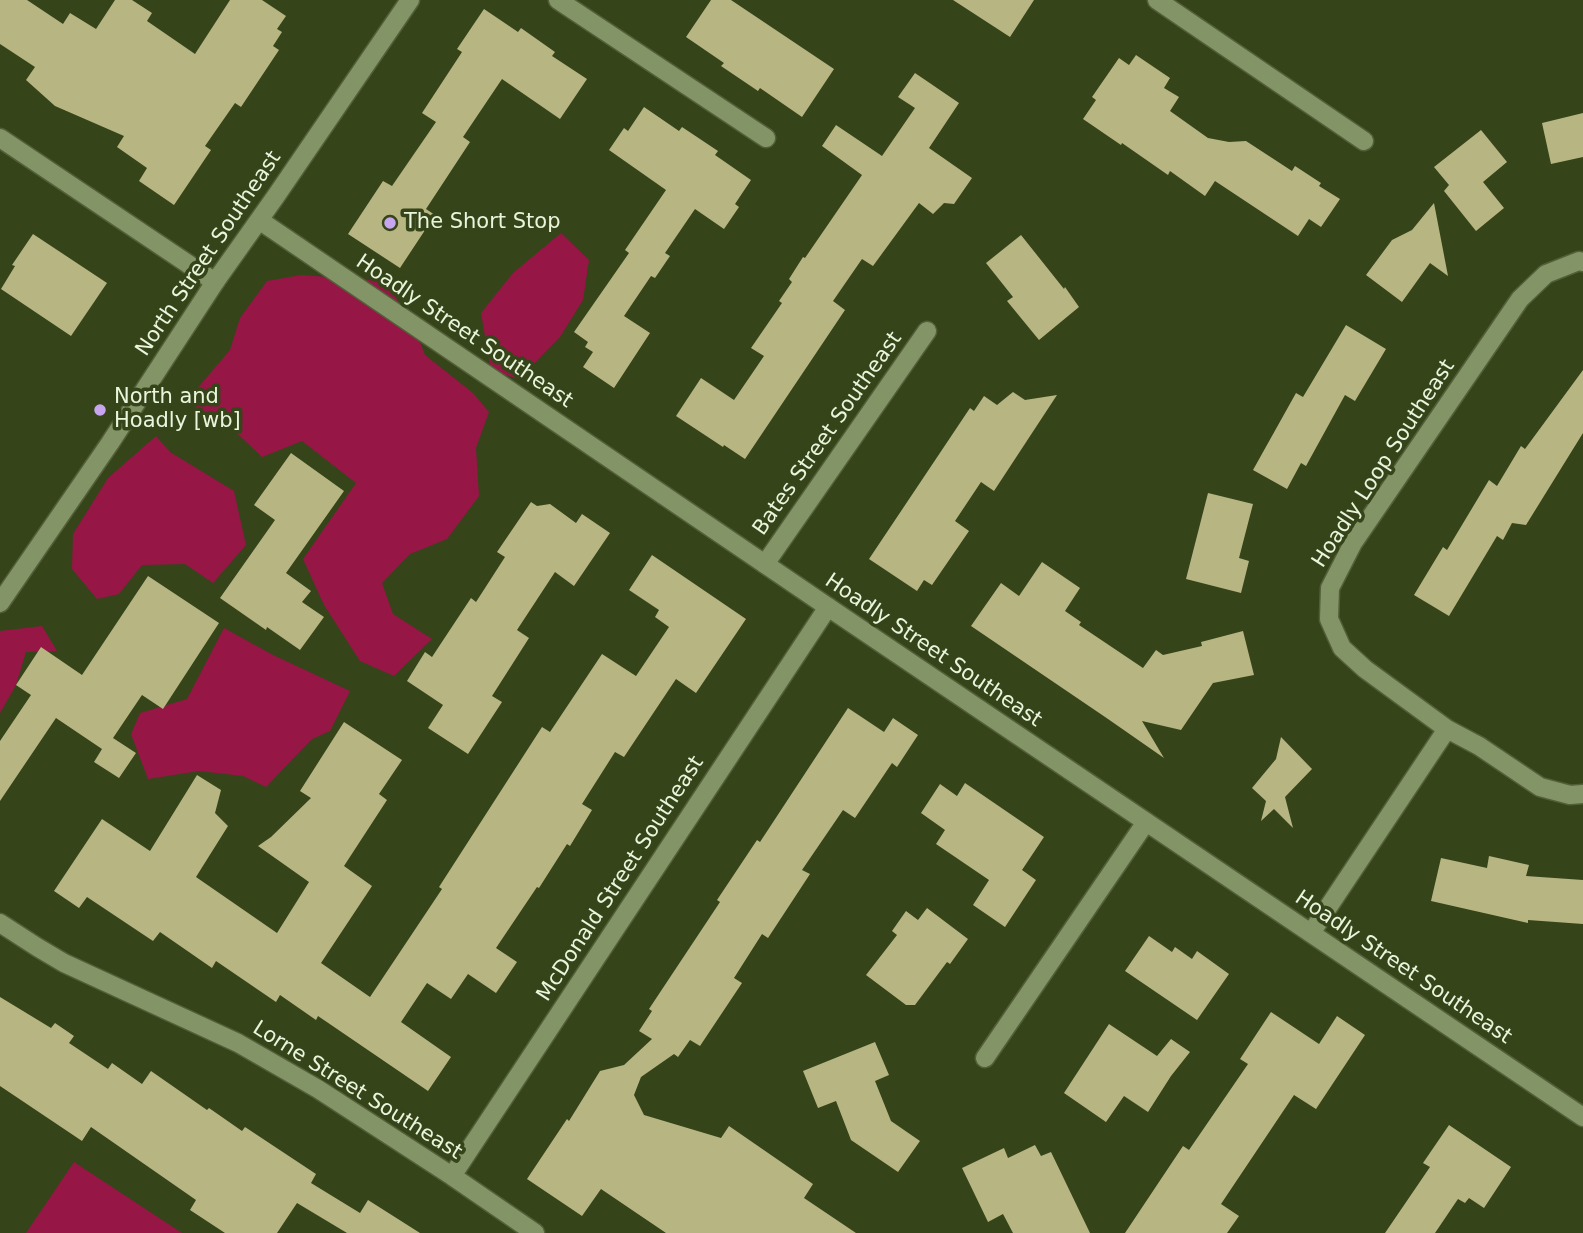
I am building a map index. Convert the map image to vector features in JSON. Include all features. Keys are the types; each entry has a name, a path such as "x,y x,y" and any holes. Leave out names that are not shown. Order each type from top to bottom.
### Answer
{"street":[{"name":"North Street Southeast","path":"0,603 110,443 215,282 410,0"},
{"path":"558,0 766,138"},
{"path":"1157,0 1364,141"},
{"path":"0,138 215,282"},
{"name":"Hoadly Street Southeast","path":"259,220 1583,1117"},
{"name":"Hoadly Loop Southeast","path":"1583,262 1579,261 1546,274 1520,299 1353,543 1330,588 1329,620 1342,648 1365,669 1447,729 1479,746 1540,787 1570,795 1583,794"},
{"name":"Bates Street Southeast","path":"765,564 927,331"},
{"name":"McDonald Street Southeast","path":"452,1176 828,607"},
{"path":"1311,933 1447,729"},
{"path":"985,1058 1146,822"},
{"name":"Lorne Street Southeast","path":"0,923 64,962 238,1044 318,1088 535,1233"}],"shaded area":[{"path":"561,233 589,260 583,300 560,337 519,379 491,371 481,313 513,273"},
{"path":"301,275 382,281 409,314 425,355 473,393 489,412 476,448 479,496 447,539 410,554 382,583 393,614 432,639 394,676 360,661 324,605 303,559 356,483 302,441 262,457 222,419 195,410 195,391 230,350 240,318 267,281"},
{"path":"156,436 170,452 234,491 246,545 213,583 185,564 142,565 119,594 97,599 72,569 73,534 108,478"},
{"path":"42,626 57,651 26,652 16,685 0,713 0,631"},
{"path":"224,628 273,655 350,691 330,731 312,739 266,787 243,776 199,771 148,779 131,734 140,713 187,699"},
{"path":"74,1162 182,1233 26,1233"}],"building":[{"path":"0,0 27,0 63,24 70,13 96,29 115,0 132,0 152,13 147,21 195,54 230,0 262,0 286,16 277,29 282,32 273,46 279,50 241,107 235,103 205,146 211,150 174,205 139,181 147,168 117,147 124,136 55,106 26,80 35,67 0,44"},
{"path":"711,0 731,0 834,69 802,117 760,88 758,91 721,66 724,63 686,37"},
{"path":"953,0 1034,0 1010,37"},
{"path":"484,9 518,32 521,28 555,52 552,56 587,79 560,119 502,79 463,137 470,142 426,209 435,215 400,268 348,234 383,181 392,186 436,122 422,113 462,52 457,49"},
{"path":"1136,55 1170,78 1164,88 1179,97 1170,111 1208,138 1229,142 1246,141 1292,171 1295,166 1340,199 1321,227 1309,219 1298,236 1215,181 1205,196 1170,171 1168,175 1083,119 1096,100 1092,97 1119,58 1129,65"},
{"path":"915,73 959,103 929,148 972,178 954,204 944,203 933,214 919,203 873,266 862,259 833,301 845,310 745,459 676,416 701,378 734,400 764,356 751,348 782,303 779,301 792,282 789,279 862,175 822,146 836,125 882,156 915,108 898,97"},
{"path":"644,107 679,131 682,127 718,151 715,155 751,180 735,204 739,207 724,229 695,209 665,253 670,256 655,278 651,276 624,316 650,333 614,388 583,367 593,352 585,347 588,342 574,332 629,253 625,250 666,190 609,150 624,128 628,131"},
{"path":"1583,113 1583,157 1551,164 1542,123"},
{"path":"1481,130 1507,162 1483,182 1504,208 1476,231 1444,191 1449,185 1434,167"},
{"path":"1434,203 1448,276 1430,263 1402,302 1366,275 1392,240 1412,230"},
{"path":"33,234 107,283 71,336 1,289 15,266 12,265"},
{"path":"1021,235 1079,307 1039,340 1007,301 1013,297 986,263"},
{"path":"1346,325 1386,349 1355,401 1345,395 1306,466 1301,463 1287,489 1253,470 1296,393 1303,397"},
{"path":"1583,370 1583,433 1526,525 1512,523 1503,540 1497,536 1449,616 1414,595 1443,547 1447,550 1489,480 1497,486 1521,446 1525,449"},
{"path":"1013,392 1025,400 1057,395 994,491 981,482 955,521 969,531 932,585 924,580 917,591 869,559 970,408 974,411 984,396 997,405"},
{"path":"291,453 344,491 286,573 311,591 302,602 324,617 300,650 220,598 275,520 254,505"},
{"path":"1208,493 1253,504 1239,558 1249,561 1241,593 1186,579"},
{"path":"531,502 537,506 550,504 576,523 582,514 610,533 574,586 555,572 517,630 529,638 492,696 502,702 468,754 428,728 443,705 407,681 425,652 432,657 471,598 476,602 505,557 497,552"},
{"path":"652,555 746,619 696,693 676,679 624,757 615,752 582,804 592,810 570,846 567,844 496,948 517,962 496,993 468,974 451,999 427,983 401,1022 451,1057 428,1091 318,1016 316,1020 280,995 276,1002 216,961 212,968 160,932 153,941 87,897 79,908 54,891 102,819 150,851 197,775 221,790 215,813 228,826 196,877 277,933 309,882 258,846 311,798 300,791 344,722 402,760 379,794 387,800 344,866 372,886 321,963 370,997 442,889 439,887 542,727 550,732 602,654 636,676 669,627 655,617 659,610 629,590"},
{"path":"1042,562 1080,588 1065,611 1081,622 1079,625 1143,668 1156,650 1163,655 1202,646 1201,642 1243,631 1254,675 1213,683 1181,730 1142,721 1164,758 971,626 1001,583 1019,596"},
{"path":"148,576 219,623 163,709 142,695 113,738 136,753 119,778 94,762 102,749 56,718 0,801 0,741 31,695 16,685 41,647 82,675"},
{"path":"848,708 884,732 893,718 918,735 897,767 892,763 855,818 843,810 802,870 810,874 768,938 762,934 734,978 742,983 700,1046 690,1040 678,1057 674,1054 641,1077 634,1095 644,1115 721,1138 729,1126 813,1184 804,1198 856,1233 666,1233 601,1189 582,1216 527,1179 567,1119 569,1121 600,1071 624,1065 652,1039 639,1031 652,1011 649,1009 720,902 717,900 757,840 760,842"},
{"path":"1281,737 1312,769 1285,797 1293,828 1274,809 1261,821 1266,801 1252,788 1276,759"},
{"path":"965,783 1044,837 1022,870 1036,880 1005,927 973,905 989,880 936,844 945,830 921,813 940,784 957,796"},
{"path":"1489,856 1529,865 1526,876 1583,880 1583,924 1528,920 1528,923 1431,901 1441,858 1487,868"},
{"path":"927,908 968,939 915,1005 906,1005 866,975 897,935 892,931 906,911 918,920"},
{"path":"1149,936 1172,952 1175,947 1192,959 1197,951 1229,974 1197,1020 1125,971"},
{"path":"0,997 51,1028 55,1023 74,1036 69,1043 108,1069 112,1063 142,1084 151,1071 242,1131 245,1127 316,1174 311,1183 360,1213 368,1200 420,1233 347,1233 297,1203 277,1233 225,1233 190,1210 196,1200 91,1127 82,1141 0,1086"},
{"path":"1271,1012 1319,1044 1337,1016 1365,1035 1316,1109 1294,1095 1221,1204 1239,1216 1227,1233 1125,1233 1183,1146 1189,1150 1248,1064 1240,1059"},
{"path":"1109,1024 1157,1056 1171,1039 1190,1052 1148,1112 1124,1096 1106,1122 1064,1093"},
{"path":"875,1042 889,1075 875,1081 891,1121 920,1141 898,1172 851,1140 836,1101 818,1108 803,1071"},
{"path":"1449,1125 1511,1167 1484,1208 1469,1198 1465,1203 1458,1199 1435,1233 1385,1233 1430,1167 1423,1163"},
{"path":"1035,1145 1041,1156 1051,1152 1090,1233 1013,1233 1003,1214 988,1222 962,1168 1004,1148 1008,1158"}],"place":[{"name":"The Short Stop","path":"390,223"},
{"name":"North and Hoadly [wb]","path":"100,410"}]}
